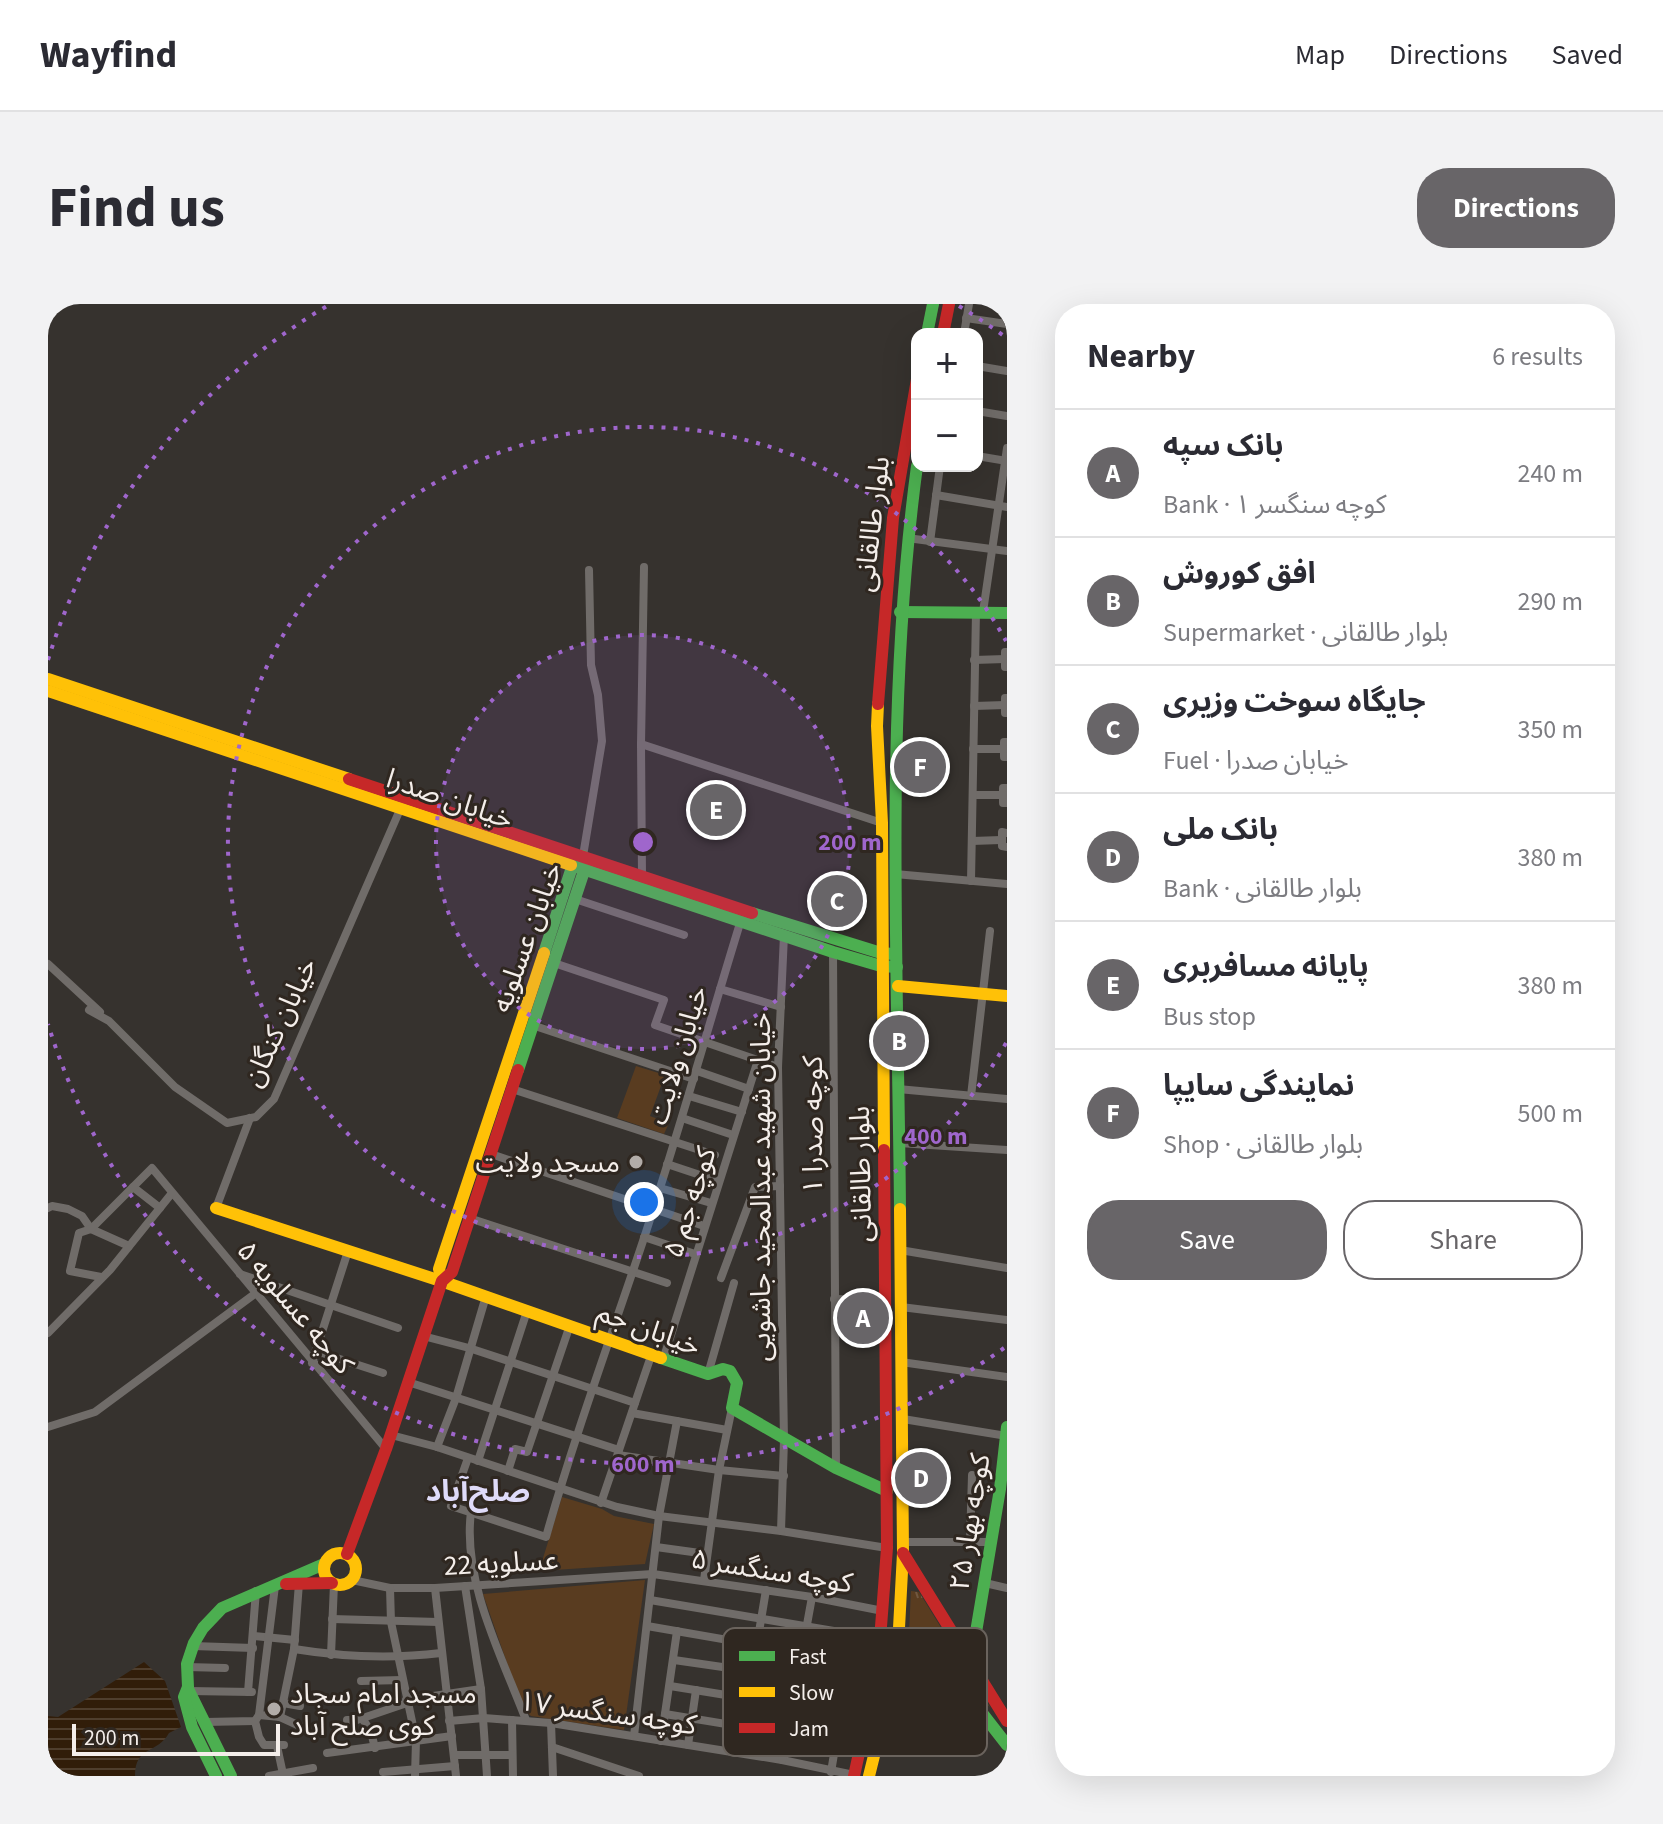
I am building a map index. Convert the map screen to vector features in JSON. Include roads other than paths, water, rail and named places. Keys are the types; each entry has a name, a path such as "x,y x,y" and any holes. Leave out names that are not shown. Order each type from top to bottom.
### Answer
{"street":[{"path":"928,328 933,304"},
{"path":"944,328 949,304"},
{"path":"965,328 969,304"},
{"path":"966,318 1007,324"},
{"path":"983,367 1007,371"},
{"name":"بلوار طالقانی","path":"882,1628 887,1491 882,823 877,726 893,518 913,400"},
{"path":"983,412 1007,416"},
{"path":"971,881 974,660 991,549 1002,506 1007,448"},
{"path":"983,457 1006,460"},
{"name":"بلوار طالقانی","path":"899,1628 903,1548 903,1419 895,690 907,538 916,472"},
{"path":"930,542 939,472"},
{"path":"936,495 1002,506"},
{"path":"907,538 1007,551"},
{"path":"642,876 644,567"},
{"path":"580,863 602,741 598,695 591,665 589,570"},
{"path":"900,612 1007,613"},
{"path":"974,660 1006,659"},
{"name":"خیابان صدرا","path":"52,686 881,960"},
{"path":"974,706 1006,706"},
{"path":"641,744 882,823"},
{"path":"973,749 1006,749"},
{"path":"973,795 1006,796"},
{"name":"خیابان کنگان","path":"89,1010 109,1021 175,1087 225,1122 256,1117 274,1099 403,802"},
{"path":"972,841 1005,840"},
{"name":"خیابان صدرا","path":"580,863 642,876 741,920 784,935 809,937 833,952 881,960"},
{"name":"خیابان عسلویه","path":"347,1554 391,1435 442,1281 452,1272 575,899 580,863"},
{"name":"خیابان عسلویه","path":"442,1281 439,1269 580,863"},
{"path":"895,874 1007,884"},
{"path":"575,899 684,935"},
{"name":"خیابان ولایت","path":"471,1512 546,1537 591,1388 633,1271 696,1075 741,920"},
{"path":"971,1096 990,931"},
{"name":"خیابان شهید عبدالمجید جاشویی","path":"781,1531 784,1440 778,1067 784,935"},
{"name":"کوچه صدرا ۱","path":"833,952 836,1468"},
{"path":"881,960 897,960"},
{"path":"554,963 664,1000 655,1025 778,1067"},
{"path":"48,964 109,1021"},
{"path":"898,986 1007,996"},
{"path":"720,989 781,1007"},
{"path":"532,1025 749,1089"},
{"name":"کوچه جم ۵","path":"601,1503 635,1403 658,1355 695,1254 758,1060"},
{"path":"512,1089 715,1155"},
{"path":"898,1089 1007,1099"},
{"path":"689,1096 742,1112"},
{"path":"250,1118 216,1208 348,1251 312,1363"},
{"path":"682,1118 733,1135"},
{"path":"884,1143 1007,1150"},
{"path":"491,1154 704,1226"},
{"path":"667,1164 718,1181"},
{"name":"کوچه عسلویه ۵","path":"133,1187 152,1168 386,1449"},
{"path":"721,1278 755,1187 780,1186"},
{"path":"101,1277 70,1271 79,1233 91,1229 133,1187 160,1208"},
{"path":"660,1188 711,1203"},
{"path":"48,1333 129,1246 172,1193"},
{"path":"48,1208 68,1209 82,1216 91,1229 129,1246"},
{"path":"469,1218 667,1283"},
{"path":"644,1237 695,1254"},
{"path":"900,1250 1007,1268"},
{"name":"خیابان جم","path":"348,1251 708,1374 723,1369 734,1375 737,1383 732,1408"},
{"path":"239,1274 398,1328"},
{"path":"708,1374 734,1283"},
{"path":"48,1427 95,1412 256,1293"},
{"path":"437,1447 456,1398 486,1296"},
{"path":"834,1299 885,1300"},
{"path":"901,1307 1007,1320"},
{"path":"478,1461 527,1311"},
{"path":"508,1471 515,1449 527,1452 570,1325"},
{"path":"423,1336 469,1348 635,1403"},
{"path":"315,1351 383,1373"},
{"path":"901,1362 1007,1377"},
{"path":"408,1382 618,1452 669,1463 784,1476"},
{"path":"704,1580 719,1470 732,1408 836,1468 887,1491"},
{"path":"632,1413 727,1430"},
{"path":"903,1419 1006,1436"},
{"path":"634,1736 659,1516 677,1421"},
{"name":"کوچه بهار ۲۵","path":"977,1628 991,1542 1000,1527 1007,1427"},
{"path":"391,1435 437,1447 601,1503 659,1516 887,1548"},
{"path":"468,1458 451,1506 471,1512 468,1531 475,1586 526,1720"},
{"path":"970,1542 972,1475"},
{"path":"951,1628 903,1548 991,1542"},
{"path":"656,1547 707,1554"},
{"path":"225,1775 187,1712 184,1697 189,1691 187,1667 193,1646 212,1616 227,1604 279,1585 343,1585 352,1580 357,1566 347,1554 331,1555 324,1564 279,1585"},
{"path":"324,1564 325,1575 333,1583 331,1655"},
{"name":"عسلویه 22","path":"352,1580 390,1588 435,1588 653,1574"},
{"name":"کوچه سنگسر ۵","path":"653,1574 812,1597 883,1611"},
{"path":"280,1717 294,1645 299,1583"},
{"path":"985,1583 1007,1588"},
{"path":"279,1585 257,1718 259,1737 264,1745 280,1746 283,1774"},
{"path":"465,1586 481,1689 487,1776"},
{"path":"390,1588 391,1622 416,1740 416,1773"},
{"path":"383,1772 455,1771 435,1588"},
{"path":"759,1628 766,1590"},
{"path":"248,1692 256,1591"},
{"path":"807,1628 812,1597"},
{"path":"650,1600 825,1628"},
{"path":"332,1619 438,1622"},
{"path":"647,1626 723,1639"},
{"path":"661,1741 677,1631"},
{"path":"254,1636 269,1637 331,1655 398,1658 441,1653"},
{"path":"193,1646 253,1648"},
{"path":"674,1660 723,1668"},
{"path":"252,1662 265,1663"},
{"path":"187,1667 225,1668"},
{"path":"361,1681 402,1680"},
{"path":"670,1686 723,1694"},
{"path":"987,1688 1005,1717 990,1721"},
{"path":"347,1720 362,1718 406,1702 481,1689"},
{"path":"688,1745 696,1690"},
{"path":"189,1691 262,1692"},
{"path":"189,1691 195,1696 225,1775"},
{"path":"283,1703 300,1706"},
{"path":"665,1714 723,1724"},
{"path":"204,1722 280,1717 302,1727"},
{"path":"987,1717 1007,1745"},
{"path":"362,1718 371,1732 375,1748"},
{"name":"کوچه سنگسر ۱۷","path":"449,1721 484,1718 526,1720 723,1751"},
{"path":"512,1720 513,1776"},
{"path":"551,1723 553,1776"},
{"path":"327,1753 452,1736"},
{"path":"552,1747 639,1776"},
{"path":"454,1755 512,1755"},
{"name":"کوچه سنگسر ۱۷","path":"756,1756 854,1776"},
{"path":"782,1760 783,1756"},
{"path":"831,1772 834,1756"},
{"name":"بلوار طالقانی","path":"854,1776 859,1756"},
{"name":"بلوار طالقانی","path":"869,1776 874,1756"},
{"path":"269,1776 313,1768"}],"place":[{"name":"نمایندگی سایپا","path":"920,767"},
{"name":"پایانه مسافربری","path":"716,810"},
{"name":"جایگاه سوخت وزیری","path":"837,901"},
{"name":"افق کوروش","path":"899,1041"},
{"name":"مسجد ولایت","path":"636,1162"},
{"name":"بانک سپه","path":"863,1318"},
{"name":"بانک ملی","path":"921,1478"},
{"name":"مسجد امام سجاد کوی صلح آباد","path":"274,1709"}],"district":[{"name":"صلح‌آباد","path":"478,1491"}]}
